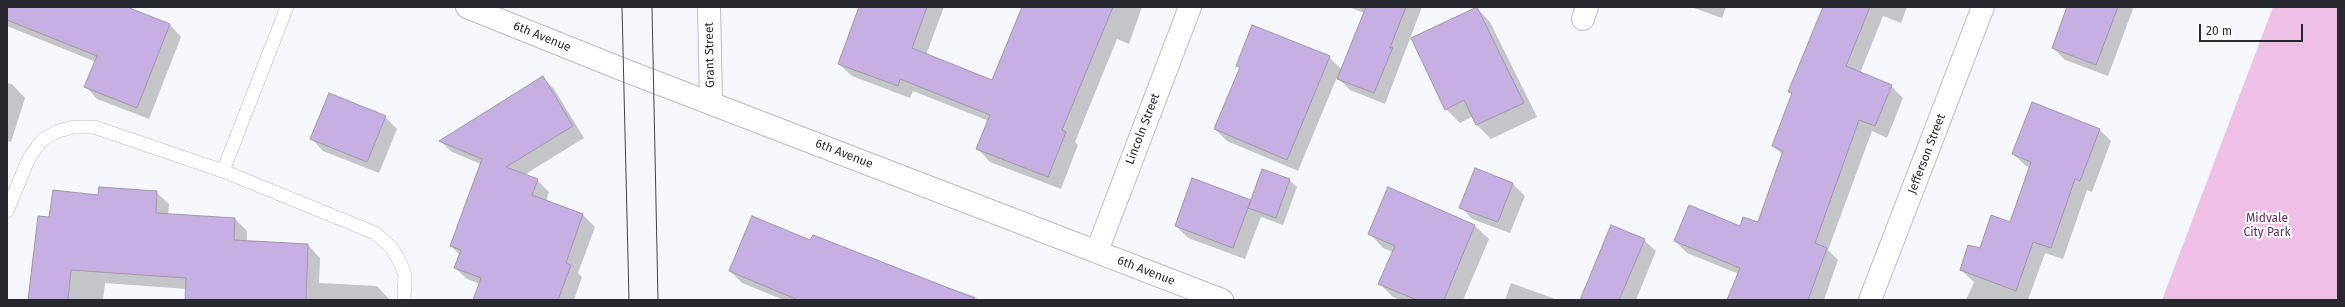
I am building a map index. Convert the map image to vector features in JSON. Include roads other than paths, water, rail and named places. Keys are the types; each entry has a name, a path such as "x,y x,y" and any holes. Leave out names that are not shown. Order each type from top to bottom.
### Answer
{"street":[{"name":"6th Avenue","path":"467,7 711,103 1222,300"},
{"name":"Grant Street","path":"709,7 711,103"},
{"name":"Lincoln Street","path":"1097,252 1190,7"},
{"name":"Jefferson Street","path":"1870,300 1983,7"}],"lane":[{"path":"223,171 287,7"},
{"path":"7,211 29,158 42,140 58,131 74,127 94,127 223,171 375,233 391,247 399,260 405,275 404,300"}],"tram line":[{"path":"622,7 629,300"},
{"path":"652,7 658,300"}],"park label":[{"name":"Midvale City Park","path":"2267,226"}]}
